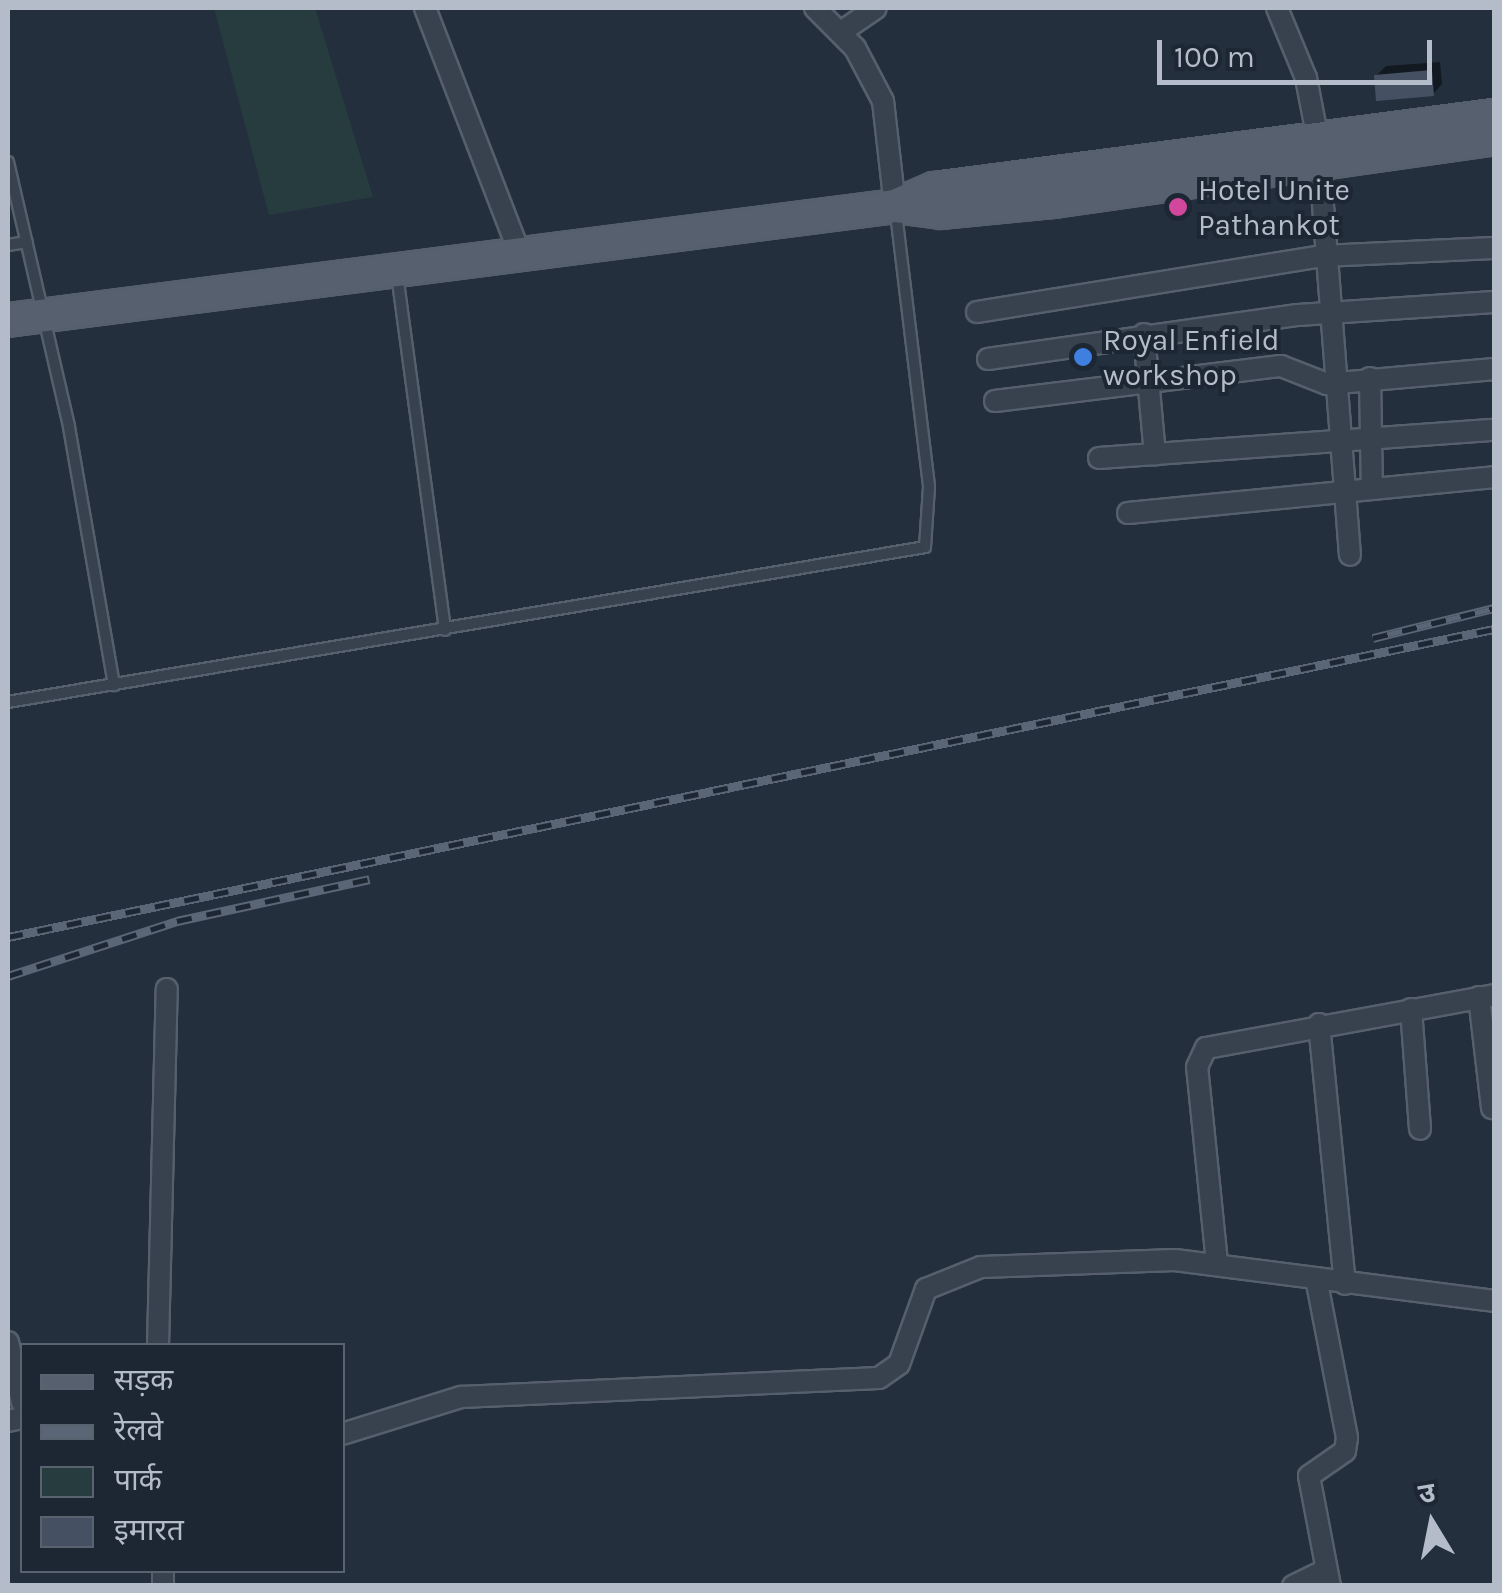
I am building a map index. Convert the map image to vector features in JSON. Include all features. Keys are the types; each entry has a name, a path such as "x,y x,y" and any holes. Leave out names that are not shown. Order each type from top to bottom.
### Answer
{"main road":[{"path":"1317,152 1494,116"},
{"path":"8,320 518,249 896,206 934,188 1494,138"}],"street":[{"path":"425,8 518,249"},
{"path":"815,8 841,32 883,100 896,206"},
{"path":"841,32 876,8"},
{"path":"1277,8 1306,78 1317,152 1322,256 1350,555"},
{"path":"977,312 1322,256 1494,248"},
{"path":"988,359 1144,334 1327,314 1494,302"},
{"path":"1144,334 1156,454"},
{"path":"995,401 1148,379 1281,366 1333,384 1494,369"},
{"path":"1370,378 1372,488"},
{"path":"1099,458 1494,430"},
{"path":"1128,513 1494,478"},
{"path":"158,1343 167,989"},
{"path":"1217,1263 1198,1057 1218,1042 1487,996 1492,1108"},
{"path":"1411,1009 1420,1129"},
{"path":"1319,1024 1345,1284"},
{"path":"345,1433 462,1398 879,1378 899,1364 926,1290 954,1272 1217,1263 1345,1284 1494,1301"},
{"path":"1292,1586 1328,1578 1310,1471 1345,1451 1348,1438 1316,1278"},
{"path":"8,1342 20,1393"}],"lane":[{"path":"8,162 46,314 114,685"},
{"path":"8,702 925,548 929,486 896,206"},
{"path":"8,245 27,242"},
{"path":"396,266 445,630"}],"green space":[{"path":"214,8 315,8 373,197 269,215"}],"building":[{"path":"1432,70 1434,96 1376,101 1374,75"}],"railway":[{"path":"1373,638 1494,608"},
{"path":"8,937 1494,629"},
{"path":"8,976 177,921 369,879"}],"place":[{"name":"Hotel Unite Pathankot","path":"1178,207"},
{"name":"Royal Enfield workshop","path":"1083,357"}]}
